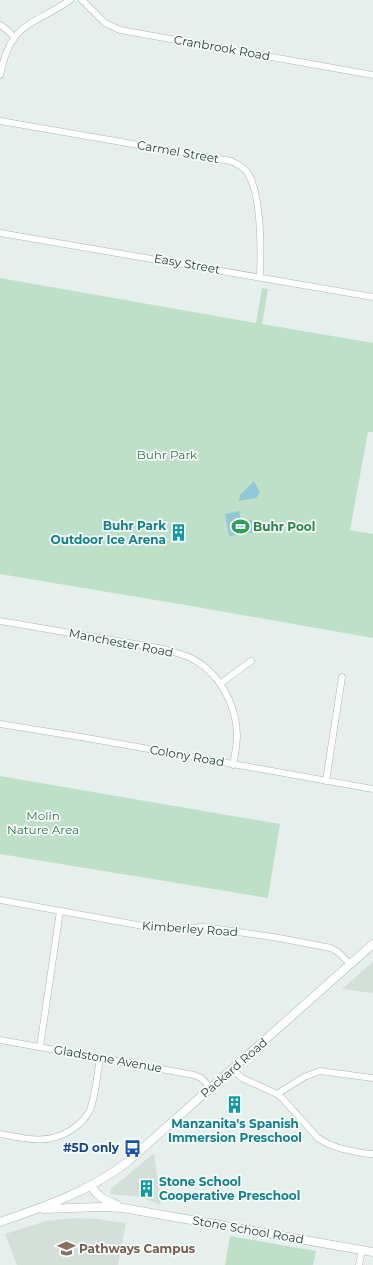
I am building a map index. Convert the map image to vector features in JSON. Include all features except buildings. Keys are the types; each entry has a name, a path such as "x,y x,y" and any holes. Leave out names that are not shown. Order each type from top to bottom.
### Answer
{"main road":[{"name":"Packard Road","path":"38,1209 91,1186 109,1176 126,1163 373,944"},
{"path":"91,1186 97,1195 123,1208"},
{"path":"0,1222 38,1209 100,1207 123,1208"},
{"name":"Stone School Road","path":"123,1208 373,1252"}],"street":[{"path":"0,75 6,53 14,37 31,23 70,0"},
{"name":"Cranbrook Road","path":"82,0 105,23 120,30 373,75"},
{"path":"0,26 6,29 14,37"},
{"name":"Carmel Street","path":"0,121 231,161 240,165 247,171 251,179 258,209 261,249 260,276"},
{"name":"Easy Street","path":"0,233 373,296"},
{"name":"Manchester Road","path":"0,621 164,649 190,658 203,666 220,684 229,700 235,718 237,735 233,765"},
{"path":"220,684 251,661"},
{"path":"326,781 342,677"},
{"name":"Colony Road","path":"0,724 373,789"},
{"name":"Kimberley Road","path":"0,900 154,928 211,928 279,938 331,948 338,952 350,964"},
{"path":"40,1047 60,911"},
{"name":"Gladstone Avenue","path":"0,1040 194,1075 201,1078 210,1088"},
{"path":"0,1134 43,1140 54,1139 66,1134 83,1120 90,1109 100,1058"},
{"path":"232,1069 242,1078 276,1094 283,1099 318,1138 325,1143 334,1147 373,1154"},
{"path":"276,1094 304,1077 320,1070 373,1078"},
{"path":"359,1265 362,1250"}],"shaded area":[{"path":"373,962 373,993 342,989"},
{"path":"154,1153 161,1205 140,1197 110,1194 111,1189"},
{"name":"Pathways Campus","path":"74,1218 97,1219 126,1223 118,1265 17,1265 5,1234 46,1221"}],"green space":[{"name":"Buhr Park","path":"0,278 256,323 262,288 268,289 262,324 373,343 373,432 368,432 350,530 373,534 373,638 0,574"},
{"name":"Molin Nature Area","path":"0,776 280,824 268,898 0,854"},
{"path":"230,1236 316,1251 313,1265 225,1265"}],"water":[{"path":"254,481 260,493 256,498 239,501 240,495"},
{"name":"Buhr Pool","path":"239,511 241,522 252,520 254,532 229,536 225,514"}],"place":[{"name":"Buhr Pool","path":"240,527"},
{"name":"Buhr Park Outdoor Ice Arena","path":"179,533"},
{"name":"Manzanita's Spanish Immersion Preschool","path":"235,1105"},
{"name":"#5D only","path":"132,1148"},
{"name":"Stone School Cooperative Preschool","path":"146,1189"},
{"name":"Pathways Campus","path":"66,1249"}]}
